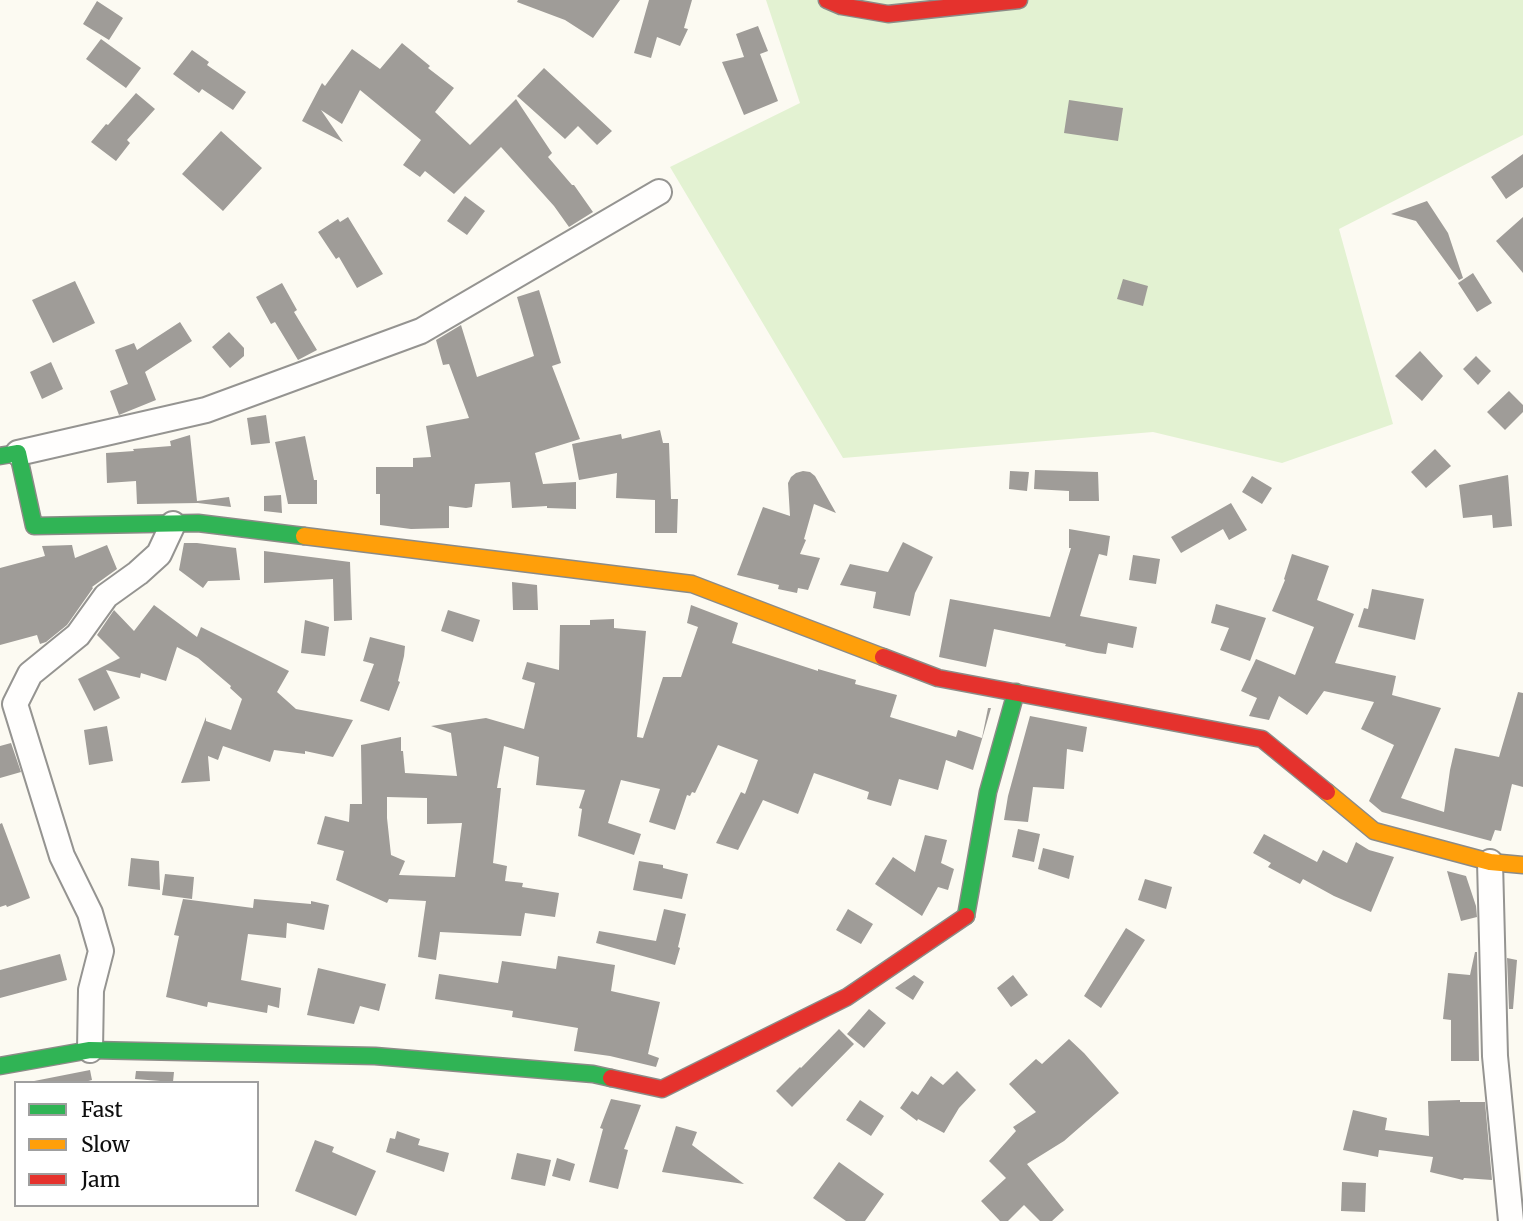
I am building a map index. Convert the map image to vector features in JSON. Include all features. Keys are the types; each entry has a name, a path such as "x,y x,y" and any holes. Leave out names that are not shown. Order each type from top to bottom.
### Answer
{"street":[{"path":"827,0 841,6 888,13 1019,0"},
{"path":"659,192 421,331 206,410 9,455 34,526 198,523 692,584 938,678 1262,739 1374,831 1490,862 1523,865"},
{"path":"90,1051 91,990 101,951 90,913 62,856 15,704 30,674 78,635 107,597 159,554 173,524"},
{"path":"0,1066 90,1051 375,1056 593,1074 662,1089 847,997 967,915 988,792 1016,692"},
{"path":"1490,862 1495,1056 1511,1221"}],"green space":[{"path":"766,0 1523,0 1523,135 1339,229 1393,424 1282,463 1153,432 843,458 670,167 800,103"}],"building":[{"path":"620,0 593,38 565,20 517,2"},
{"path":"649,0 692,0 684,28 688,29 680,46 657,37 651,58 634,53"},
{"path":"97,1 123,18 109,40 83,24"},
{"path":"758,26 768,51 760,54 778,101 744,115 722,62 744,57 736,34"},
{"path":"101,39 141,68 126,88 86,59"},
{"path":"402,43 454,88 435,112 470,145 516,99 552,153 548,157 574,185 593,212 569,227 554,206 501,147 454,194 425,171 420,177 403,165 421,140 360,90 342,124 321,110 343,142 302,121 322,83 325,86 352,49 380,69"},
{"path":"192,50 209,62 207,65 246,92 233,110 202,89 199,93 173,74"},
{"path":"544,68 612,131 597,145 578,126 565,139 517,96"},
{"path":"136,93 155,109 127,140 130,143 116,161 91,142"},
{"path":"1069,100 1123,108 1118,141 1064,133"},
{"path":"221,131 262,168 223,211 182,174"},
{"path":"1523,154 1523,187 1506,199 1491,177"},
{"path":"465,196 485,211 467,235 447,221"},
{"path":"1427,201 1448,233 1463,278 1459,280 1416,221 1391,214"},
{"path":"348,217 383,274 357,288 339,257 336,259 318,232 338,219 340,222"},
{"path":"1523,217 1523,273 1496,241"},
{"path":"1473,273 1492,303 1477,312 1458,283"},
{"path":"1123,279 1148,286 1143,306 1117,299"},
{"path":"75,281 95,323 53,343 32,300"},
{"path":"282,283 297,310 294,312 317,350 298,360 275,322 271,324 256,297"},
{"path":"539,290 561,363 552,366 580,439 535,453 543,484 576,482 576,509 547,506 512,508 510,482 475,484 472,507 449,506 449,528 411,529 380,525 380,494 376,494 376,467 413,467 413,458 431,457 426,426 469,418 449,364 443,365 436,340 461,325 477,377 534,356 517,297"},
{"path":"180,322 192,341 145,372 156,400 119,415 110,391 128,384 115,350 134,343 137,350"},
{"path":"229,332 244,348 244,356 230,368 212,347"},
{"path":"1420,351 1443,376 1422,401 1395,376"},
{"path":"1476,356 1491,371 1478,385 1463,369"},
{"path":"51,362 63,389 42,399 30,372"},
{"path":"1509,391 1523,405 1523,412 1505,430 1487,412"},
{"path":"266,415 270,443 251,445 247,418"},
{"path":"660,430 663,443 669,443 671,499 678,499 677,533 655,533 655,500 616,498 617,473 579,480 572,444 621,434 622,439"},
{"path":"190,435 197,501 229,497 231,507 198,503 137,504 136,481 107,483 106,453 171,446 170,441"},
{"path":"305,436 314,480 317,480 317,504 288,504 275,442"},
{"path":"1435,449 1451,466 1426,488 1411,472"},
{"path":"1035,470 1098,472 1099,501 1069,501 1069,491 1034,489"},
{"path":"803,471 815,476 836,513 814,504 800,554 820,558 808,590 798,588 797,593 778,589 779,585 737,575 763,507 790,516 788,483 796,473"},
{"path":"1010,471 1029,472 1027,491 1009,489"},
{"path":"1508,475 1512,526 1493,528 1492,515 1463,518 1459,485"},
{"path":"1252,476 1272,488 1262,504 1242,492"},
{"path":"281,495 282,513 264,511 264,496"},
{"path":"1231,503 1247,530 1229,540 1223,529 1181,553 1171,537"},
{"path":"1069,529 1110,536 1107,556 1099,554 1080,616 1137,627 1133,648 1108,643 1106,654 1097,653 994,629 986,667 939,657 950,599 1050,617 1071,548"},
{"path":"903,542 933,557 915,593 910,616 873,608 876,592 840,585 850,564 888,572"},
{"path":"184,543 236,548 240,580 208,581 203,588 179,570"},
{"path":"72,545 75,558 107,545 117,569 92,587 67,625 46,642 40,644 37,635 0,645 0,568 45,556 42,546"},
{"path":"264,551 350,562 352,620 334,621 333,579 264,583"},
{"path":"1292,554 1329,566 1317,600 1354,614 1335,663 1396,676 1392,695 1441,708 1401,798 1444,812 1455,748 1499,757 1518,692 1523,693 1523,787 1512,784 1501,831 1495,830 1491,841 1382,812 1369,801 1394,745 1361,729 1374,702 1324,691 1307,715 1279,696 1269,720 1249,716 1257,698 1241,691 1256,659 1295,675 1314,627 1272,611"},
{"path":"1133,555 1160,559 1156,584 1129,580"},
{"path":"512,582 537,585 538,610 513,610"},
{"path":"1372,589 1424,599 1415,640 1358,627 1364,608 1368,609"},
{"path":"1216,604 1266,618 1250,661 1220,650 1229,628 1211,623"},
{"path":"154,605 197,637 201,627 289,671 277,692 296,709 353,720 333,757 305,751 305,754 274,750 270,762 223,746 218,760 208,756 210,781 181,783 206,717 206,721 231,730 242,699 198,658 177,647 166,681 141,673 140,678 106,670 120,698 94,711 78,679 120,658 97,635 114,610 134,631"},
{"path":"691,605 738,623 732,643 818,671 856,680 855,684 897,695 890,717 956,737 958,730 982,738 988,708 991,708 973,770 946,760 938,790 899,779 891,806 867,799 869,792 814,773 798,814 763,800 738,850 716,843 741,792 745,794 758,760 718,745 695,793 687,795 675,830 649,822 660,789 621,780 608,823 641,834 634,855 578,836 582,809 579,808 585,790 536,785 539,757 504,746 497,788 501,788 493,863 507,866 505,881 523,883 522,887 559,893 555,917 525,913 521,936 440,932 436,960 418,957 426,901 389,899 387,903 336,880 344,851 317,844 325,816 349,822 350,804 362,804 361,745 401,737 405,773 457,776 451,733 431,726 486,718 524,729 535,683 522,679 527,662 559,670 560,625 590,625 590,620 614,619 614,628 646,631 637,737 643,738 663,677 681,677 698,627 687,623","holes":["387,797 427,798 427,824 462,823 455,877 399,875 405,861 391,855"]},
{"path":"448,610 480,620 473,642 441,631"},
{"path":"305,620 329,627 325,656 301,653"},
{"path":"370,637 405,646 398,681 400,682 389,711 360,701 374,664 363,661"},
{"path":"1030,716 1087,727 1083,752 1067,749 1064,789 1033,787 1028,822 1004,820 1008,796"},
{"path":"107,726 113,761 89,765 84,730"},
{"path":"11,743 21,772 0,778 0,746"},
{"path":"2,823 30,898 7,907 0,907"},
{"path":"1018,829 1040,834 1034,862 1012,857"},
{"path":"1264,834 1317,862 1323,850 1347,863 1356,842 1369,850 1394,857 1371,912 1303,879 1300,884 1268,867 1271,863 1253,853"},
{"path":"925,835 947,840 941,863 954,869 948,890 938,887 922,916 875,884 893,857 915,872"},
{"path":"1043,848 1074,856 1069,879 1038,869"},
{"path":"131,858 159,861 160,890 128,886"},
{"path":"639,861 663,865 663,868 688,874 682,899 633,890"},
{"path":"1447,871 1466,876 1477,917 1461,921"},
{"path":"165,874 194,877 192,899 162,895"},
{"path":"1145,879 1172,887 1166,909 1138,900"},
{"path":"183,899 253,908 254,899 311,904 311,901 329,905 324,930 287,923 286,938 248,934 241,980 281,988 279,1008 268,1005 267,1013 208,1002 207,1007 166,997 179,936 174,935"},
{"path":"664,909 686,914 675,965 596,943 599,931 656,941"},
{"path":"848,909 873,924 861,944 836,930"},
{"path":"1126,928 1145,940 1101,1008 1084,996"},
{"path":"1475,952 1479,1061 1451,1061 1451,1020 1443,1019 1448,973 1470,975"},
{"path":"60,954 67,980 0,998 0,970"},
{"path":"558,956 615,965 611,991 660,1002 648,1054 659,1058 656,1067 574,1051 578,1028 512,1017 513,1011 435,999 439,974 498,983 502,961 556,969"},
{"path":"1507,958 1517,960 1513,1009 1509,1009"},
{"path":"318,968 386,984 379,1011 360,1006 354,1024 307,1015"},
{"path":"914,975 924,982 913,1000 895,988"},
{"path":"1013,975 1028,995 1011,1007 997,988"},
{"path":"869,1009 886,1023 864,1048 847,1034"},
{"path":"839,1029 854,1044 792,1107 776,1091"},
{"path":"1069,1039 1119,1093 1064,1141 1027,1164 1064,1210 1052,1221 1040,1221 1024,1205 1008,1221 1000,1221 981,1201 1006,1178 989,1161 1016,1131 1013,1127 1036,1112 1009,1084 1036,1059 1042,1064"},
{"path":"90,1070 92,1080 88,1081 34,1081"},
{"path":"136,1071 174,1072 173,1081 135,1079"},
{"path":"957,1071 976,1090 959,1108 944,1133 918,1119 917,1121 900,1108 912,1091 918,1095 931,1076 943,1085"},
{"path":"611,1099 641,1105 624,1149 628,1150 618,1189 589,1182 603,1129 600,1128"},
{"path":"860,1100 884,1116 871,1136 846,1120"},
{"path":"1428,1101 1485,1102 1492,1180 1463,1180 1430,1172 1433,1157 1379,1150 1378,1157 1343,1150 1353,1110 1387,1118 1385,1130 1429,1136"},
{"path":"676,1126 697,1132 692,1145 744,1184 662,1172"},
{"path":"397,1131 420,1139 418,1145 449,1153 444,1172 386,1152 390,1138 395,1139"},
{"path":"315,1140 334,1147 332,1152 376,1171 356,1216 295,1191"},
{"path":"517,1153 551,1160 545,1186 511,1179"},
{"path":"557,1158 575,1164 570,1181 552,1176"},
{"path":"839,1162 884,1194 865,1221 846,1221 813,1198"},
{"path":"1342,1182 1366,1183 1365,1212 1341,1211"}],"traffic: fast":[{"path":"0,456 18,453 34,526 198,523 304,536"},
{"path":"966,916 988,792 1016,692"},
{"path":"0,1066 90,1050 375,1056 593,1074 611,1078"}],"traffic: slow":[{"path":"304,536 692,584 883,657"},
{"path":"1327,792 1374,831 1490,862 1523,865"}],"traffic: jam":[{"path":"827,0 841,6 888,14 1019,0"},
{"path":"883,657 938,678 1262,739 1327,792"},
{"path":"611,1078 662,1089 847,997 966,916"}]}
